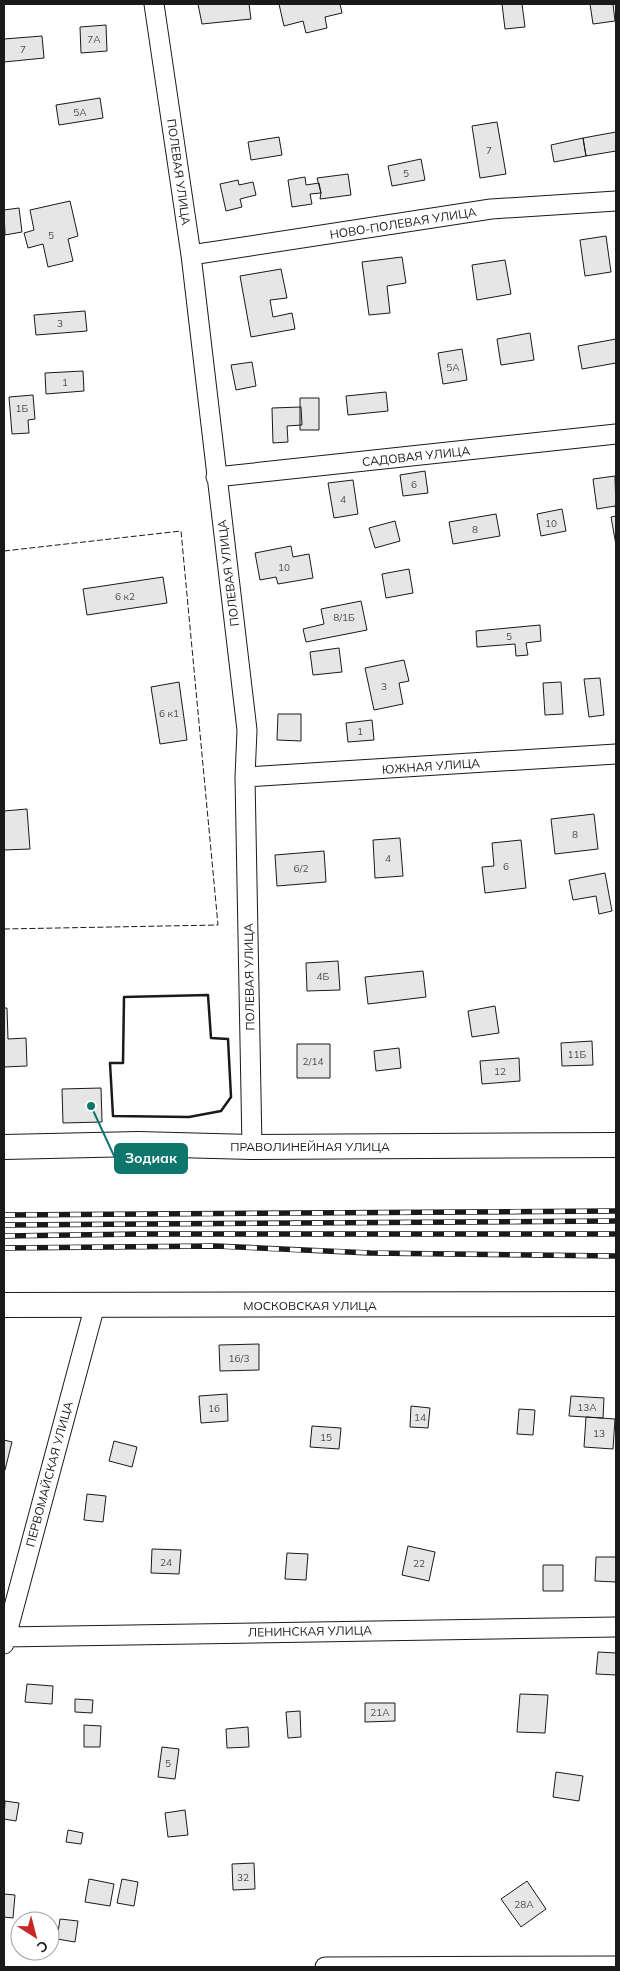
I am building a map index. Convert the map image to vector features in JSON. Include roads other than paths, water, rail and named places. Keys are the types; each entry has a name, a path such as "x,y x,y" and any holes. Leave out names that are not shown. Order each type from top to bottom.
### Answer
{"main road":[{"name":"ПРАВОЛИНЕЙНАЯ УЛИЦА","path":"4,1147 138,1144 252,1147 616,1145"},
{"name":"МОСКОВСКАЯ УЛИЦА","path":"4,1305 616,1304"}],"street":[{"name":"ПОЛЕВАЯ УЛИЦА","path":"154,4 191,255 247,730 245,777 252,1147"},
{"name":"НОВО-ПОЛЕВАЯ УЛИЦА","path":"191,255 491,209 616,201"},
{"name":"САДОВАЯ УЛИЦА","path":"216,477 616,434"},
{"name":"ЮЖНАЯ УЛИЦА","path":"245,777 616,754"},
{"name":"ПЕРВОМАЙСКАЯ УЛИЦА","path":"4,1639 95,1304"},
{"name":"ЛЕНИНСКАЯ УЛИЦА","path":"4,1639 616,1628"},
{"path":"324,1967 616,1966"}],"railway":[{"path":"4,1215 616,1211"},
{"path":"4,1225 616,1221"},
{"path":"4,1236 140,1234 616,1234"},
{"path":"4,1248 215,1246 370,1253 616,1256"}],"place":[{"name":"Зодиак","path":"91,1106"}]}
